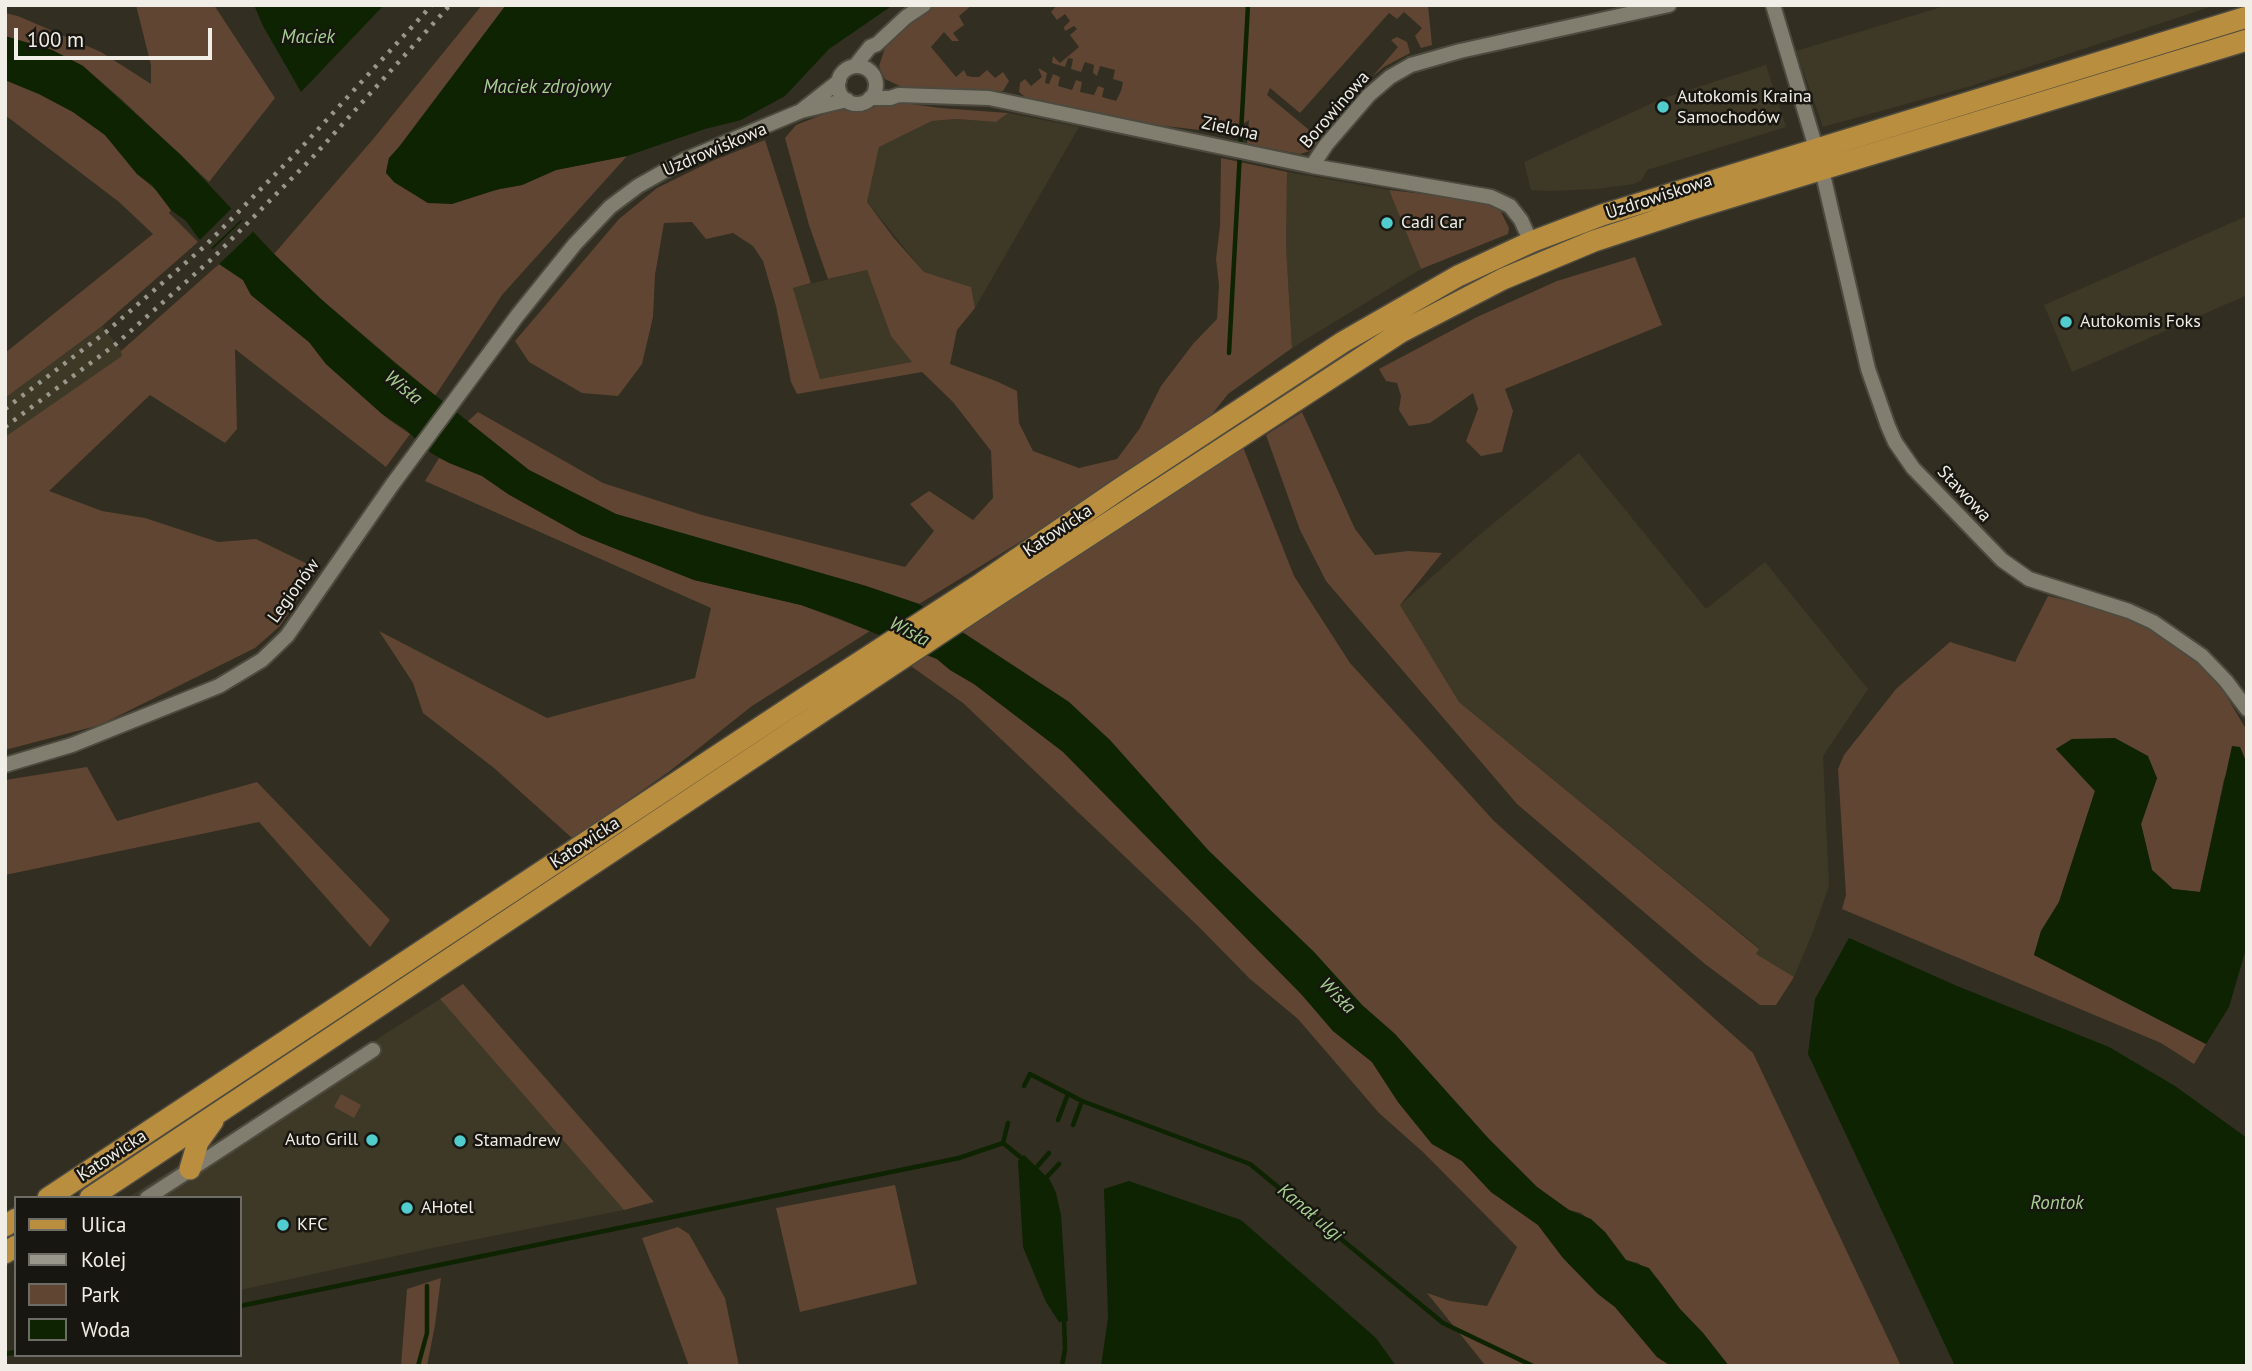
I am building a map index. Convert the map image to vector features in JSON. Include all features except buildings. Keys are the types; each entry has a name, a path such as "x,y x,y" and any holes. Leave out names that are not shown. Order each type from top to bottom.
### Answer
{"main road":[{"name":"Uzdrowiskowa","path":"1121,488 1390,313 1458,276 1531,242 1666,194 2247,17"},
{"name":"Uzdrowiskowa","path":"1134,506 1401,332 1503,279 1594,242 2247,40"},
{"path":"1822,170 1826,158 1844,139"},
{"name":"Katowicka","path":"93,1196 827,709 1121,488"},
{"name":"Katowicka","path":"51,1196 806,696 1134,506"},
{"path":"190,1169 198,1142 219,1113"}],"street":[{"path":"877,44 873,76 876,88 870,98 860,103 846,100 840,94 839,81 846,70 855,66 870,47 924,5"},
{"name":"Borowinowa","path":"1312,166 1326,145 1369,95 1390,77 1411,65 1669,5"},
{"path":"1773,5 1816,148"},
{"path":"855,66 863,67 899,95"},
{"name":"Uzdrowiskowa","path":"802,111 839,81"},
{"name":"Zielona","path":"870,98 890,99 899,95 989,98 1312,166 1491,197 1510,206 1521,220 1531,242"},
{"name":"Uzdrowiskowa","path":"517,316 610,207 638,186 684,160 802,111 846,100"},
{"name":"Stawowa","path":"1822,170 1868,369 1888,426 1908,462 2001,560 2029,579 2129,611 2153,622 2202,656 2226,681 2247,709"},
{"name":"Legionów","path":"5,765 72,745 219,686 262,660 287,636 392,485 517,316"},
{"path":"150,1196 373,1050"}],"shaded area":[{"path":"1948,5 2216,5 1971,86 1823,127 1796,51"},
{"path":"1766,65 1786,127 1647,170 1642,180 1634,184 1596,189 1531,190 1524,162 1661,99"},
{"path":"1008,113 1079,127 975,308 971,287 924,272 867,202 879,147 932,121 956,119 996,122"},
{"path":"1287,172 1389,190 1421,269 1292,348 1286,246"},
{"path":"2247,216 2247,295 2072,372 2044,305"},
{"path":"867,270 891,336 913,362 820,379 793,288"},
{"path":"102,326 123,356 5,437 5,398"},
{"path":"1579,453 1706,609 1765,562 1868,689 1823,756 1829,886 1794,977 1755,954 1759,948 1459,702 1400,605 1478,536"},
{"path":"440,999 624,1210 242,1290 242,1196 130,1196"}],"green space":[{"path":"136,5 214,5 275,98 209,182 83,66 52,50 5,36 5,13 18,16 101,52 151,84 151,65"},
{"path":"482,5 506,5 389,158 386,172 394,182 428,203 522,185 556,170 627,156 502,295 435,396 322,300 274,254 374,138"},
{"path":"934,5 972,5 959,16 964,25 953,33 959,41 952,41 944,32 931,47 956,77 964,70 967,76 972,77 979,77 987,70 995,78 1003,72 1009,81 1003,91 904,88 885,79 879,66 886,45 904,27"},
{"path":"1057,5 1428,5 1432,45 1421,48 1415,36 1422,28 1404,12 1397,19 1389,13 1300,113 1270,88 1267,95 1320,139 1310,151 1300,154 1247,144 1249,120 1225,133 1157,125 1025,97 1019,92 1020,83 1025,79 1031,86 1042,77 1038,68 1047,73 1045,83 1049,84 1053,74 1060,77 1058,86 1072,90 1076,80 1082,82 1080,92 1094,95 1098,86 1104,88 1102,97 1116,101 1121,91 1123,82 1113,79 1115,70 1100,66 1097,76 1093,73 1094,65 1085,62 1081,72 1071,69 1073,59 1068,58 1065,67 1052,63 1053,56 1060,63 1079,47 1070,35 1077,29 1074,26 1065,31 1064,27 1070,21 1065,14 1057,20 1051,12"},
{"path":"1397,37 1407,42 1410,53 1372,77 1398,47 1391,40"},
{"path":"5,80 73,112 105,135 137,174 156,190 171,210 169,213 198,242 102,326 5,398 5,353 153,234 119,202 5,115"},
{"path":"882,100 1008,113 996,122 956,119 932,121 879,147 867,202 924,272 971,287 975,308 957,330 950,364 1017,391 1019,423 1033,451 1079,468 1117,459 1140,428 1161,386 1193,344 1217,319 1219,285 1216,259 1220,226 1221,158 1287,172 1286,246 1292,348 1228,394 1206,422 1111,486 919,604 866,586 616,514 529,470 467,422 478,412 603,483 702,515 905,567 934,531 910,504 929,491 973,520 993,498 991,451 953,402 922,372 797,394 791,382 776,306 763,261 753,246 733,233 706,239 692,222 664,223 655,275 653,317 642,364 618,396 582,393 529,362 515,341 619,219 657,188 712,161 765,140 811,283 793,288 820,379 912,362 891,336 867,270 828,279 809,225 785,138 796,125 837,109 857,112 873,108"},
{"path":"1389,190 1483,201 1500,210 1509,228 1508,234 1421,269"},
{"path":"1635,257 1662,325 1505,389 1513,411 1502,452 1481,456 1466,441 1478,409 1473,393 1430,423 1409,426 1399,410 1401,396 1397,383 1386,381 1379,369 1477,317 1557,281"},
{"path":"219,264 243,280 251,295 309,342 326,364 388,419 410,434 386,467 235,349 237,429 225,443 150,395 49,491 102,511 145,518 218,542 256,539 318,569 280,626 255,648 100,725 5,750 5,437 122,356 121,351"},
{"path":"1302,412 1355,529 1375,555 1408,551 1442,553 1400,605 1459,702 1759,949 1756,954 1794,977 1776,1005 1760,1005 1705,964 1517,804 1326,581 1300,530 1266,435"},
{"path":"1243,447 1294,576 1350,663 1494,821 1753,1053 1901,1366 1729,1366 1657,1278 1638,1263 1626,1260 1605,1232 1581,1213 1569,1210 1537,1187 1488,1138 1395,1034 1362,1005 1314,952 1209,851 1069,702 961,631"},
{"path":"439,458 482,476 508,494 581,535 694,580 801,605 870,631 752,706 670,771 573,839 494,768 423,713 413,683 379,631 547,718 695,678 711,608 425,481"},
{"path":"2048,596 2132,620 2168,639 2202,665 2223,690 2247,731 2247,764 2240,747 2224,779 2200,892 2173,889 2152,870 2141,824 2157,778 2072,739 2056,749 2095,791 2059,902 2041,931 2034,955 2206,1044 2194,1064 2161,1043 1842,909 1846,895 1838,769 1844,755 1896,689 1950,642 2015,662"},
{"path":"923,654 937,659 974,684 1064,752 1301,993 1333,1031 1372,1062 1398,1102 1432,1144 1462,1161 1491,1192 1538,1225 1563,1258 1598,1294 1615,1307 1657,1357 1671,1366 1485,1365 1427,1293 1450,1301 1487,1306 1517,1247 1424,1153 1379,1113 1298,1019 1250,979 1198,926 963,703 908,664"},
{"path":"87,767 117,821 257,782 390,920 370,947 259,822 5,875 5,780"},
{"path":"463,984 654,1202 624,1210 440,999"},
{"path":"341,1094 361,1105 354,1118 334,1107"},
{"path":"895,1185 917,1284 800,1312 776,1208"},
{"path":"678,1227 689,1234 725,1298 739,1366 689,1366 642,1238"},
{"path":"441,1278 427,1366 401,1366 407,1289"}],"water":[{"name":"Maciek","path":"254,5 384,5 301,92"},
{"name":"Maciek zdrojowy","path":"506,5 893,5 829,49 785,96 741,120 705,129 627,156 556,170 522,185 499,189 452,204 428,203 394,182 386,173 389,158"},
{"name":"Wisła","path":"5,36 52,50 83,66 181,155 274,254 322,300 396,364 529,470 616,514 866,586 919,604 1069,702 1110,740 1209,851 1314,952 1362,1005 1395,1034 1488,1138 1537,1187 1569,1210 1591,1219 1605,1232 1626,1260 1649,1268 1729,1366 1671,1366 1657,1357 1615,1307 1598,1294 1563,1258 1538,1225 1491,1192 1462,1161 1432,1144 1398,1102 1372,1062 1333,1031 1301,994 1063,752 937,659 801,605 694,580 581,535 508,494 482,476 431,453 406,430 382,414 326,364 309,342 251,295 243,280 219,264 216,252 199,239 186,221 171,210 152,185 137,174 105,135 73,112 5,80"},
{"path":"2115,738 2148,756 2157,778 2141,824 2152,870 2173,889 2200,892 2232,746 2240,747 2247,764 2247,945 2229,1007 2206,1044 2034,955 2041,931 2059,902 2095,791 2056,749 2072,739"},
{"name":"Rontok","path":"1849,938 1957,986 2109,1047 2175,1086 2247,1138 2247,1366 1955,1366 1808,1054 1815,999"},
{"path":"1024,1155 1050,1180 1056,1193 1061,1215 1068,1321 1059,1322 1046,1302 1023,1247 1018,1161"},
{"path":"1129,1181 1241,1220 1376,1338 1396,1366 1101,1366 1108,1318 1104,1189"}],"pier":[{"path":"234,206 244,217 208,251 198,242"},
{"path":"245,218 256,229 216,267 210,252"}],"waterway":[{"path":"1229,353 1248,5"},
{"name":"Kanał ulgi","path":"1024,1086 1030,1074 1082,1101 1250,1164 1443,1323 1533,1366"},
{"path":"1058,1120 1068,1094"},
{"path":"1073,1125 1082,1101"},
{"path":"1003,1143 1008,1123"},
{"name":"Kanał ulgi","path":"1003,1143 1024,1160"},
{"path":"242,1306 959,1158 1003,1143"},
{"path":"1035,1169 1049,1153"},
{"path":"1044,1180 1059,1164"},
{"path":"418,1366 427,1333 427,1286"},
{"name":"Kanał ulgi","path":"1062,1366 1065,1349 1064,1318"},
{"path":"5,1354 14,1352"}],"railway":[{"path":"5,409 106,332 205,246 300,149 432,5"},
{"path":"5,427 116,344 214,257 312,158 450,5"}],"place":[{"name":"Autokomis Kraina Samochodów","path":"1663,107"},
{"name":"Cadi Car","path":"1387,223"},
{"name":"Autokomis Foks","path":"2066,322"},
{"name":"Auto Grill","path":"372,1140"},
{"name":"Stamadrew","path":"460,1141"},
{"name":"AHotel","path":"407,1208"},
{"name":"KFC","path":"283,1225"}]}
